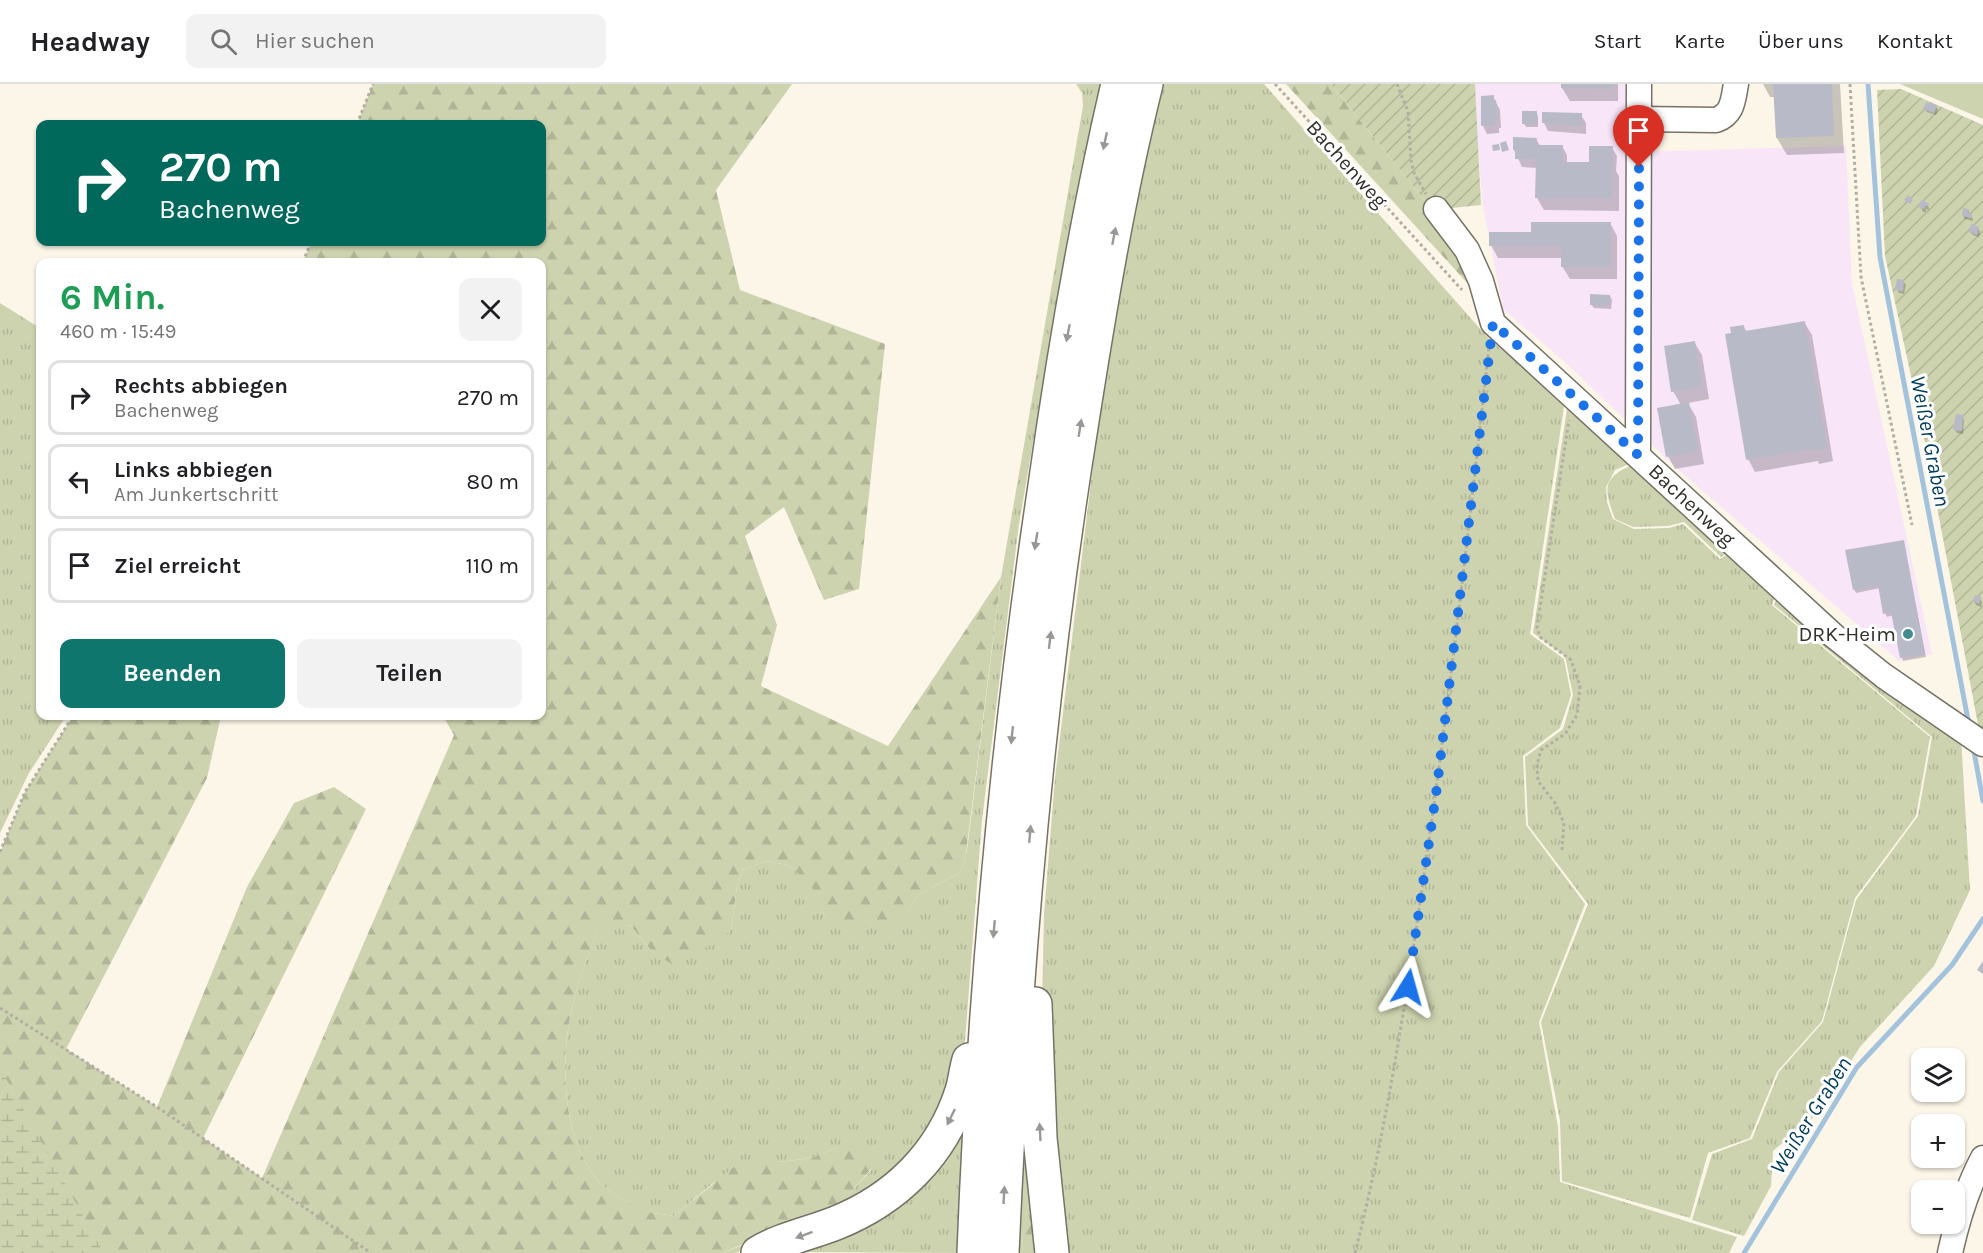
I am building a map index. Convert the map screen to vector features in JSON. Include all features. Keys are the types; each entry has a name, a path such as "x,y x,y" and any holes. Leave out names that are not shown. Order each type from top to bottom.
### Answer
{"highway":[{"path":"974,1253 980,1103 1006,787 1033,562 1064,353 1118,84"},
{"path":"1002,1253 1016,1004 1049,654 1071,486 1113,242 1146,84"},
{"path":"1025,892 1036,960 1035,1030 1040,1138 1052,1253"},
{"path":"758,1253 860,1212 906,1180 928,1156 948,1124 963,1090 969,1062 987,1011"}],"street":[{"path":"1638,455 1639,84"},
{"path":"1639,119 1716,120 1723,117 1732,106 1736,84"},
{"path":"1436,209 1467,250 1481,281 1493,323"},
{"name":"Bachenweg","path":"1493,323 1834,636 1884,676 1976,739"},
{"path":"1950,1253 1960,1213 1983,1158"}],"path":[{"path":"359,120 373,84"},
{"name":"Bachenweg","path":"1275,84 1467,295"},
{"path":"1397,84 1408,111 1414,173 1436,209"},
{"path":"1850,84 1862,277 1912,525"},
{"path":"1355,1253 1374,1178 1410,976 1439,776 1493,323"},
{"path":"1562,850 1564,823 1555,803 1538,781 1536,765 1541,750 1565,734 1577,715 1580,686 1571,660 1540,637 1537,627 1568,422 1576,398"},
{"path":"0,852 25,792 70,720"},
{"path":"0,1008 157,1107 371,1253"}],"shaded area":[{"path":"1473,84 1630,84 1629,152 1846,146 1852,284 1932,654 1899,661 1674,466 1567,364 1503,309 1483,207"}],"green space":[{"path":"373,84 792,84 716,190 740,290 885,344 859,589 824,600 784,507 745,536 777,625 761,686 888,746 1001,577 965,861 959,873 918,895 907,913 884,925 840,929 826,918 809,881 787,865 767,861 742,870 737,886 731,931 674,965 654,954 631,926 601,921 581,975 572,1008 568,1028 565,1072 566,1095 575,1139 583,1158 603,1186 637,1207 674,1216 735,1166 747,1162 779,1162 811,1158 838,1147 860,1146 872,1168 849,1194 849,1200 722,1253 0,1253 0,852 25,792 70,720 220,720 207,778 66,1049 157,1107 247,887 294,803 334,787 366,809 203,1138 262,1178 454,735 445,720 546,720 546,258 305,258 309,246 546,246 546,120 359,120"},
{"path":"1076,84 1102,84 1063,268 1019,524 982,820 965,1041 960,1073 901,1177 736,1253 722,1253 756,1240 849,1194 872,1169 838,1147 811,1158 779,1162 747,1162 712,1184 674,1216 646,1211 623,1200 603,1186 594,1176 575,1139 570,1117 566,1095 566,1049 568,1028 578,986 601,920 631,926 654,954 731,931 737,886 742,870 767,861 787,865 810,881 826,918 907,913 918,895 959,873 965,861 968,842 1001,577 1083,106 1082,93"},
{"path":"1163,84 1264,84 1490,340 1565,400 1530,634 1564,659 1571,695 1560,728 1523,756 1526,825 1585,904 1539,1022 1558,1127 1560,1182 1737,1237 1729,1253 1058,1253 1042,1005 1044,914 1055,778 1101,400 1134,213"},
{"path":"1286,84 1331,84 1432,210 1480,297"},
{"path":"1331,84 1475,84 1481,205 1432,210"},
{"path":"1900,84 1983,84 1983,119"},
{"path":"1901,89 1983,125 1983,733 1979,730 1922,427 1885,256 1877,90"},
{"path":"0,303 36,326 36,720 63,720 29,773 0,833"},
{"path":"1568,402 1634,462 1615,470 1606,487 1607,502 1613,519 1634,529 1669,528 1683,524 1720,559 1731,552 1776,594 1772,605 1930,737 1916,816 1855,898 1822,1021 1777,1072 1750,1138 1708,1153 1690,1218 1562,1181 1560,1121 1541,1022 1588,904 1528,825 1525,757 1563,729 1573,695 1565,656 1533,633"},
{"path":"1636,463 1730,551 1721,557 1684,522 1668,526 1633,527 1615,519 1608,498 1608,484 1617,473"},
{"path":"1779,595 1961,737 1970,890 1934,966 1860,1047 1817,1114 1773,1151 1771,1186 1744,1236 1692,1220 1712,1154 1752,1139 1779,1072 1823,1022 1856,900 1918,816 1932,737 1774,605"},
{"path":"1027,1049 1034,1224 1023,1231 1022,1253 1017,1253"},
{"path":"0,1068 104,1253 0,1253"},
{"path":"966,1108 958,1253 790,1252 838,1229"},
{"path":"1034,1224 1040,1253 1022,1253 1023,1231"}],"building":[{"path":"1561,84 1612,84 1612,89 1561,88"},
{"path":"1773,84 1832,84 1834,136 1776,138"},
{"path":"1494,95 1498,120 1495,120 1495,125 1481,126 1481,96"},
{"path":"1926,102 1937,105 1934,113 1923,109"},
{"path":"1522,111 1537,111 1537,124 1522,124"},
{"path":"1542,112 1582,113 1582,126 1542,123"},
{"path":"1513,137 1537,138 1536,145 1563,145 1563,162 1589,162 1589,146 1613,146 1612,198 1535,198 1536,159 1515,159"},
{"path":"1506,141 1509,150 1502,152 1500,143"},
{"path":"1499,144 1500,150 1493,151 1492,145"},
{"path":"1908,195 1913,200 1910,204 1904,200"},
{"path":"1921,200 1929,203 1924,209 1919,208"},
{"path":"1963,208 1969,209 1968,213 1972,214 1971,218 1962,216"},
{"path":"1531,222 1611,222 1611,267 1561,267 1561,246 1489,246 1489,232 1531,232"},
{"path":"1971,224 1979,227 1977,235 1969,232"},
{"path":"1897,279 1904,280 1903,291 1895,290"},
{"path":"1590,294 1610,295 1610,305 1590,305"},
{"path":"1805,321 1827,448 1746,460 1725,334 1731,333 1730,327 1744,325 1745,331"},
{"path":"1695,341 1702,387 1671,392 1664,346"},
{"path":"1689,402 1698,451 1666,457 1657,408"},
{"path":"1956,414 1963,415 1962,431 1953,430"},
{"path":"1904,540 1925,654 1900,658 1891,612 1883,614 1878,585 1853,590 1845,550"},
{"path":"1975,595 1981,597 1979,604 1973,601"},
{"path":"1983,961 1983,974 1977,970"}],"waterway":[{"name":"Weißer Graben","path":"1868,84 1880,257 1969,725"},
{"name":"Weißer Graben","path":"1973,746 1983,801"},
{"name":"Weißer Graben","path":"1744,1253 1857,1067 1952,965 1983,919"}],"place":[{"name":"DRK-Heim","path":"1908,634"}],"route":[{"path":"1408,987 1437,787 1493,323 1638,455 1639,167"}]}
